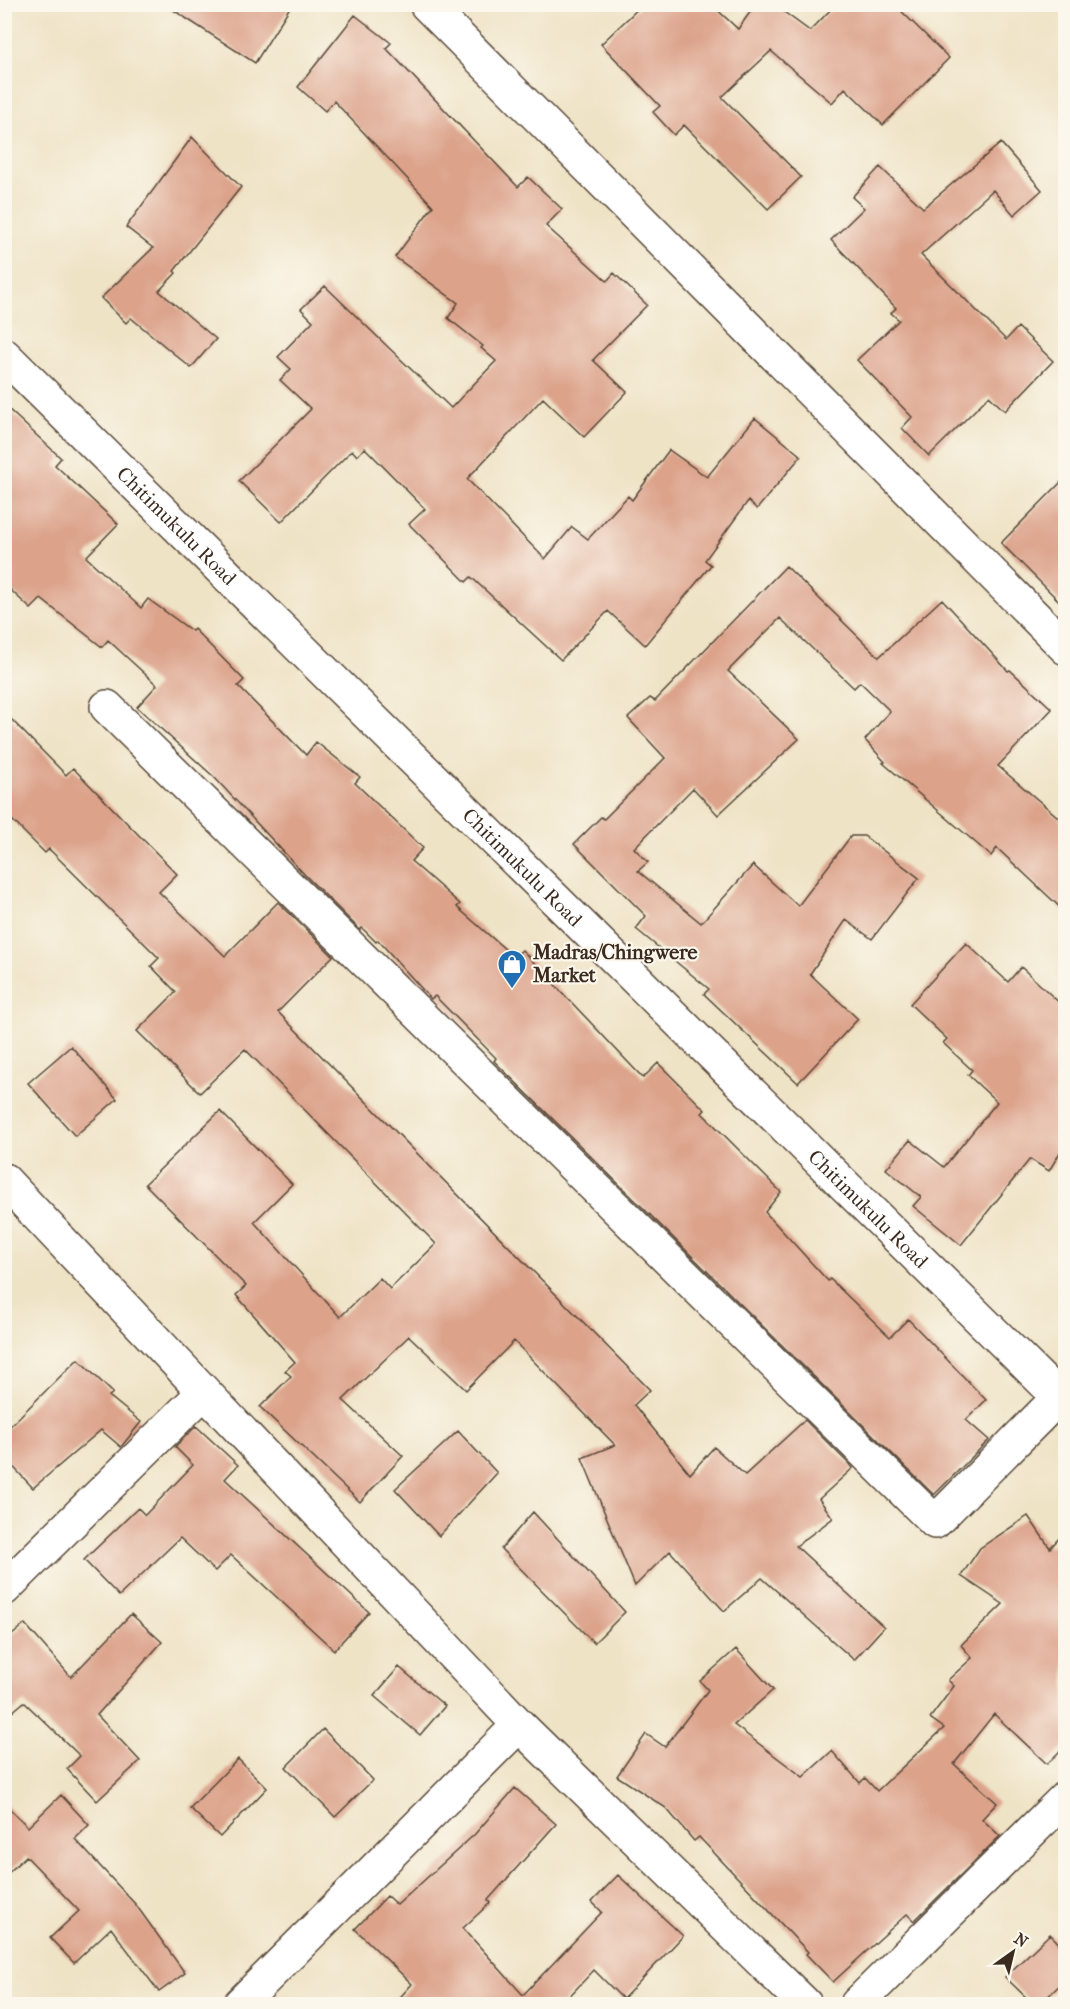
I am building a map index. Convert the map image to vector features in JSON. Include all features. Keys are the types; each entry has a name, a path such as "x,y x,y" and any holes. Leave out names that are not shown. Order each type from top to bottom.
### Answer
{"street":[{"path":"426,4 1065,648"},
{"name":"Chitimukulu Road","path":"4,355 1062,1401"},
{"path":"107,707 935,1522 1062,1401"},
{"path":"4,1180 519,1725 805,2004"},
{"path":"4,1589 204,1392"},
{"path":"240,2004 519,1725"},
{"path":"857,2004 1065,1797"}],"building":[{"path":"164,4 292,4 255,63"},
{"path":"643,4 711,4 738,29 756,4 773,4 810,31 836,4 894,4 949,58 883,125 845,88 832,103 771,51 722,97 801,177 768,209 684,125 674,135 653,112 660,106 601,44"},
{"path":"355,15 391,43 386,48 518,187 528,177 562,209 546,226 607,281 614,273 647,305 593,360 627,392 584,437 543,398 467,479 545,559 572,527 588,539 628,496 632,500 669,450 707,477 755,418 801,456 757,509 748,501 705,560 711,565 645,645 608,611 561,660 471,577 466,582 409,524 425,509 365,448 357,456 352,450 281,522 239,481 311,409 280,380 291,369 278,357 313,321 301,309 325,286 451,408 496,361 481,348 483,346 448,318 458,303 395,257 433,206 334,101 325,111 298,87"},
{"path":"192,137 241,187 174,271 176,273 159,291 216,339 191,368 131,318 126,323 101,298 153,248 126,227"},
{"path":"1001,143 1042,190 1014,215 993,190 921,255 1006,340 1018,327 1053,361 1005,411 989,396 929,456 902,428 912,417 857,360 899,320 891,313 896,308 831,240 864,208 852,197 880,167 923,208"},
{"name":"Madras/Chingwere Market","path":"4,405 61,458 55,465 118,524 86,557 141,608 148,599 192,631 194,629 244,680 238,686 306,755 316,742 360,777 355,783 423,848 411,861 460,904 457,907 514,957 522,950 643,1078 658,1063 705,1110 702,1113 781,1192 765,1212 828,1281 830,1279 890,1337 908,1319 986,1400 966,1420 989,1440 934,1495 494,1061 496,1058 435,996 431,999 378,940 376,942 362,928 360,930 305,875 214,777 137,707 157,685 108,640 102,647 41,599 31,609 4,584"},
{"path":"1065,478 1065,607 1001,543"},
{"path":"786,566 879,657 942,599 1008,671 1010,670 1052,709 998,766 1065,823 1065,912 997,848 991,856 883,763 885,762 865,740 890,711 860,682 854,688 780,618 728,671 799,739 718,815 693,788 634,848 648,862 638,871 701,923 753,865 798,906 851,836 864,836 919,878 872,939 846,920 810,974 858,1019 798,1083 704,994 709,989 636,929 646,916 574,844 601,817 604,819 665,758 628,718 650,698 655,701"},
{"path":"4,712 66,775 73,768 177,874 159,892 225,956 278,902 333,956 278,1012 650,1390 634,1405 690,1474 714,1447 745,1475 805,1420 853,1468 819,1499 833,1518 796,1546 884,1627 854,1660 762,1578 724,1611 670,1551 635,1586 582,1458 615,1445 514,1341 466,1390 409,1336 343,1400 403,1456 360,1502 260,1407 291,1376 285,1371 295,1362 236,1295 246,1286 145,1184 220,1111 292,1184 254,1222 340,1317 380,1278 390,1289 436,1244 245,1049 200,1093 137,1031 176,992 151,966 159,958 49,849 45,853 4,812"},
{"path":"966,943 1008,982 1021,967 1065,1008 1065,1144 1049,1171 1030,1159 961,1245 913,1206 921,1197 886,1169 910,1140 944,1167 997,1102 968,1075 972,1070 943,1043 947,1039 910,1004"},
{"path":"71,1046 117,1099 75,1136 28,1083"},
{"path":"78,1359 113,1393 109,1396 141,1422 121,1447 101,1430 33,1488 4,1457 4,1432"},
{"path":"196,1426 238,1465 225,1479 369,1612 334,1650 231,1555 215,1571 180,1538 119,1596 84,1560 138,1508 145,1515 193,1465 175,1447"},
{"path":"458,1431 497,1473 439,1536 395,1489"},
{"path":"533,1512 625,1612 594,1643 501,1549"},
{"path":"1028,1516 1050,1548 1065,1532 1065,1746 1047,1764 994,1714 954,1764 997,1803 982,1819 1000,1836 914,1921 907,1914 833,1982 806,1954 808,1952 699,1837 694,1841 666,1808 617,1776 646,1734 665,1747 708,1690 700,1681 736,1649 773,1690 734,1725 803,1777 832,1751 860,1783 865,1778 877,1791 944,1728 930,1718 954,1686 948,1680 972,1658 961,1645 1003,1604 961,1576 980,1548"},
{"path":"131,1614 162,1642 97,1715 140,1761 97,1801 67,1769 80,1756 24,1702 4,1719 4,1642 25,1624 71,1677"},
{"path":"399,1667 445,1706 420,1735 374,1696"},
{"path":"323,1729 373,1780 335,1817 286,1767"},
{"path":"238,1759 267,1788 220,1837 190,1808"},
{"path":"515,1788 556,1824 488,1900 490,1903 463,1928 523,1995 602,1912 592,1902 618,1875 683,1936 623,1999 594,1970 562,2004 394,2004 412,1984 355,1929 387,1896 397,1905 475,1834"},
{"path":"61,1795 89,1825 75,1839 136,1905 185,1973 159,1992 111,1928 74,1963 50,1938 79,1911 26,1856 4,1877 4,1803 28,1827"},
{"path":"1050,1934 1065,1950 1065,1980 1040,2004 1033,2004 1005,1977"}],"place":[{"name":"Madras/Chingwere Market","path":"512,990"}]}
